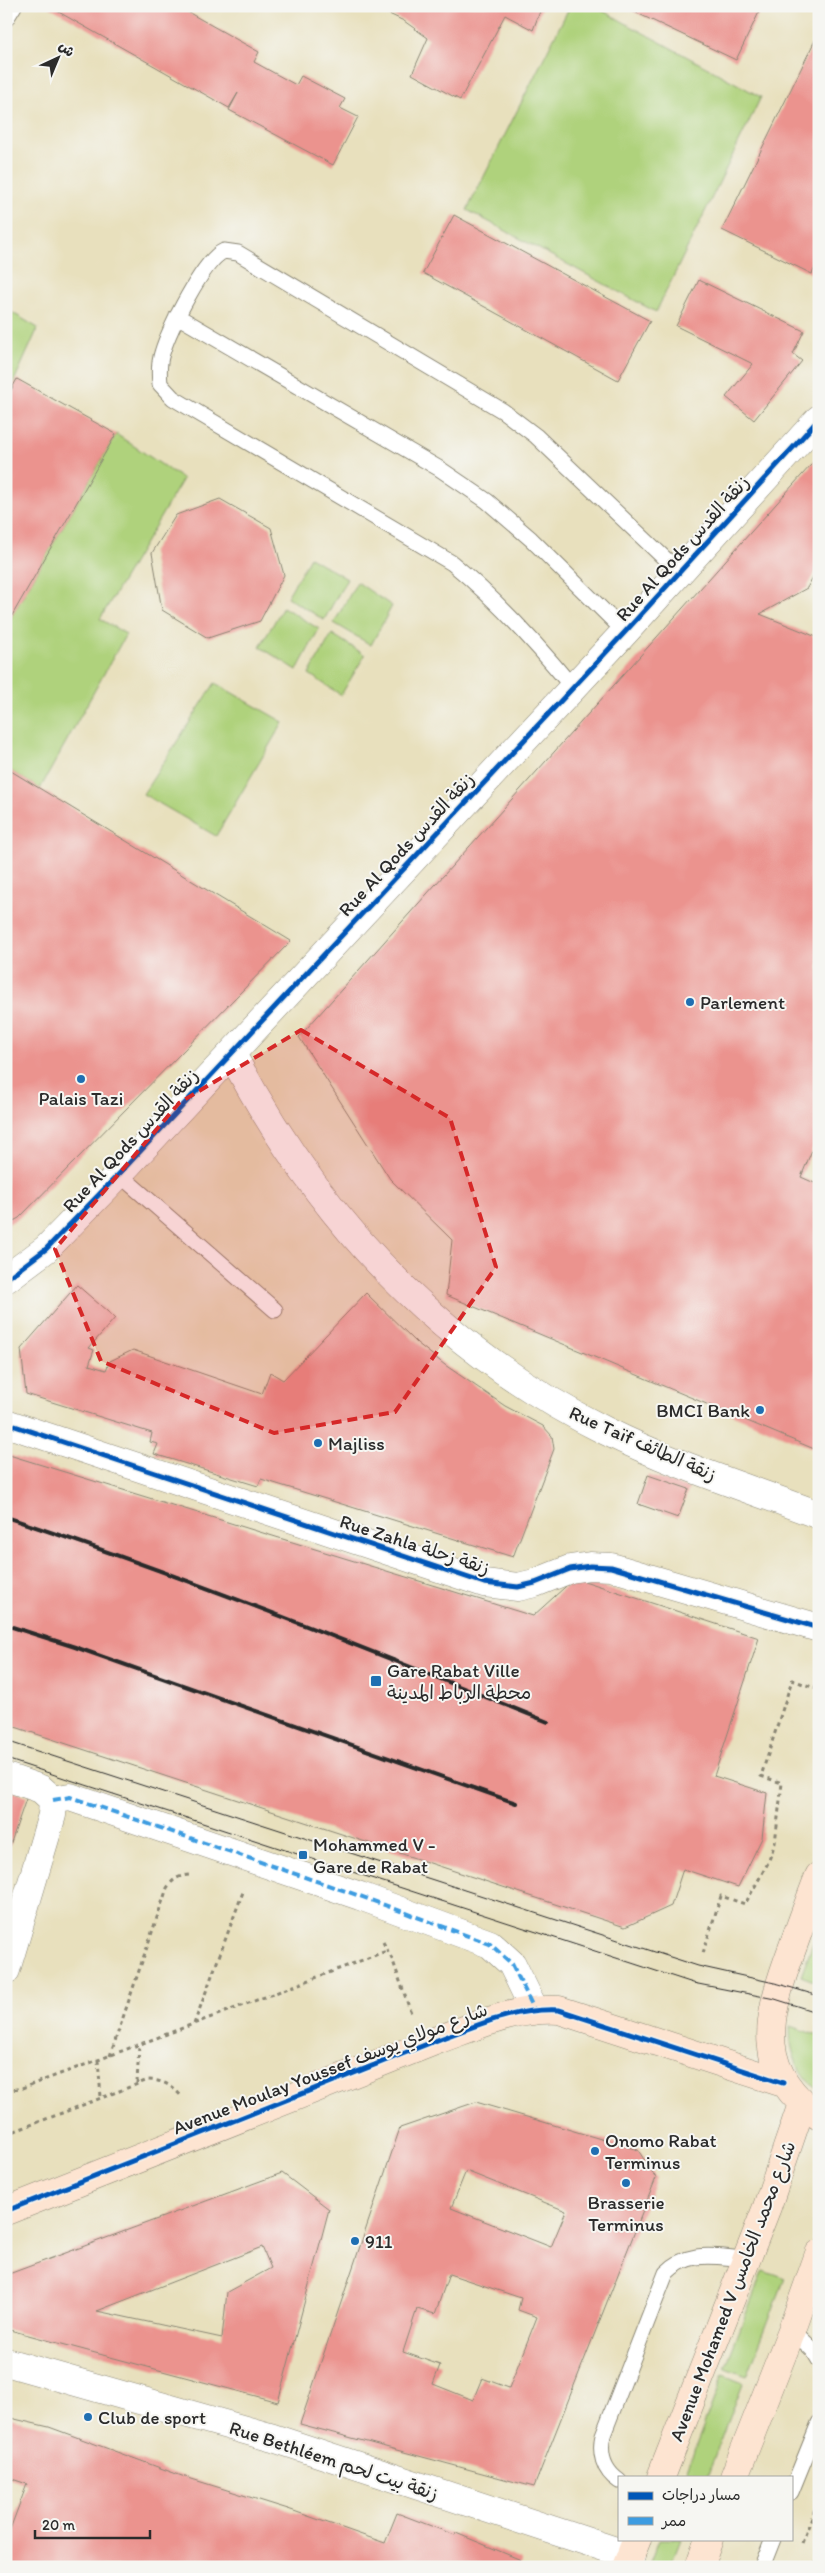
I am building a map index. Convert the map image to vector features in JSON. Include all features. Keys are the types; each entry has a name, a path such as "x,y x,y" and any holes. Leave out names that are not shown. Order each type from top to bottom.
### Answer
{"main road":[{"path":"810,2110 784,2083 770,2043 770,2024 779,1984 819,1876"},
{"name":"Avenue Moulay Youssef شارع مولاي يوسف","path":"6,2211 440,2039 506,2015 534,2009 559,2010 784,2083"},
{"name":"Avenue Mohamed V شارع محمد الخامس","path":"662,2476 746,2259 810,2110"},
{"path":"734,2476 792,2330 819,2254"},
{"path":"699,2567 710,2540"}],"street":[{"name":"Rue Al Qods زنقة القدس","path":"6,1279 46,1249 119,1174 680,573 819,419"},
{"name":"Rue Taïf زنقة الطائف","path":"232,1054 257,1102 285,1148 328,1206 388,1274 427,1311 469,1345 512,1377 606,1431 656,1453 819,1515"},
{"name":"Rue Zahla زنقة زحلة","path":"6,1423 484,1583 518,1587 535,1583 570,1569 590,1566 611,1567 819,1628"},
{"path":"6,1777 41,1789 53,1800"},
{"path":"53,1800 70,1797 360,1896 490,1944 512,1964 534,2009"},
{"path":"6,1970 52,1815 53,1800"},
{"name":"Rue Bethléem زنقة بيت لحم","path":"6,2362 273,2438 631,2554"}],"lane":[{"path":"6,19 14,6"},
{"path":"573,688 540,648 472,580 452,563 173,398 160,384 161,354 177,316 212,258 224,250 238,253 503,411 536,436 680,573"},
{"path":"177,316 440,469 487,501 531,540 625,632"},
{"path":"119,1174 275,1310"},
{"path":"618,2480 604,2465 601,2455 603,2435 666,2273 675,2264 687,2258 701,2256 746,2259"},
{"path":"792,2330 813,2350 819,2360"},
{"path":"792,2490 819,2423"},
{"path":"762,2567 773,2540"}],"path":[{"path":"703,1953 722,1896 745,1904 772,1853 778,1832 782,1783 761,1776 792,1680 815,1688 819,1676"},
{"path":"110,2056 167,1888 172,1880 180,1875 191,1875"},
{"path":"234,1889 252,1894"},
{"path":"194,2024 243,1892"},
{"path":"378,1938 389,1950 411,2013"},
{"path":"6,2091 22,2088 110,2056 389,1950"},
{"path":"137,2083 139,2045"},
{"path":"98,2060 101,2097"},
{"path":"6,2131 15,2131 137,2083 158,2080 176,2089 182,2096"},
{"path":"799,2550 816,2507"}],"highlighted area":[{"path":"301,1030 450,1118 496,1267 395,1412 274,1433 101,1361 55,1249 179,1103"}],"green space":[{"path":"570,6 594,6 761,97 656,312 467,210"},
{"path":"6,309 38,328 6,399"},
{"path":"116,434 183,479 100,619 126,634 40,789 6,768 6,626"},
{"path":"310,557 347,579 324,620 287,597"},
{"path":"357,582 392,606 371,645 334,623"},
{"path":"283,607 319,629 297,670 260,647"},
{"path":"332,634 365,655 341,695 309,674"},
{"path":"215,683 283,722 216,836 143,794"},
{"path":"819,1927 819,1983 801,1976"},
{"path":"790,2026 819,2036 819,2091 805,2078 796,2062 791,2045"},
{"path":"763,2270 785,2278 747,2376 725,2368"},
{"path":"723,2375 743,2383 707,2476 690,2476 685,2474"},
{"path":"659,2540 681,2540 670,2567 648,2567"}],"building":[{"path":"48,6 177,6 259,52 254,62 296,85 301,76 345,99 340,108 358,117 333,165 229,110 238,93 229,108"},
{"path":"372,6 542,6 533,30 505,15 460,100 412,74 428,38 404,21"},
{"path":"622,6 762,6 736,60"},
{"path":"819,32 819,259 812,274 722,230"},
{"path":"454,215 650,321 618,380 423,273"},
{"path":"699,280 804,331 793,354 802,361 754,420 726,397 753,364 676,326"},
{"path":"17,379 116,434 6,626 6,399"},
{"name":"Parlement","path":"819,456 819,566 807,588 760,614 819,638 819,1133 801,1177 819,1185 819,1451 446,1295 452,1240 390,1179 299,1037"},
{"path":"220,499 271,528 284,575 260,621 208,638 162,610 152,553 176,515"},
{"name":"Palais Tazi","path":"6,768 291,941 19,1218 6,1225"},
{"path":"77,1285 115,1318 89,1348 94,1350 89,1365 106,1370 110,1361 133,1350 262,1394 270,1372 283,1380 366,1293 417,1343 445,1365 505,1406 543,1426 552,1436 554,1449 513,1557 261,1479 258,1486 154,1454 158,1444 150,1442 152,1433 26,1394 21,1349"},
{"name":"Gare Rabat Ville محطة الرباط المدينة","path":"6,1454 533,1616 575,1578 759,1638 714,1776 767,1793 762,1838 738,1887 683,1869 671,1906 625,1927 6,1724"},
{"path":"648,1475 689,1489 678,1518 638,1504"},
{"path":"6,1789 27,1796 7,1854 6,1854"},
{"path":"476,2102 638,2150 656,2178 534,2487 300,2424 400,2128","holes":["466,2171 566,2211 551,2247 451,2208","449,2274 521,2298 518,2310 537,2317 509,2388 482,2378 473,2400 433,2384 440,2365 403,2352 417,2309 435,2314"]},
{"path":"282,2173 329,2209 278,2402 6,2329 6,2275","holes":["262,2247 271,2268 227,2292 222,2338 97,2311"]},
{"path":"6,2417 49,2427 182,2476 288,2509 385,2543 397,2513 455,2535 456,2533 521,2560 518,2567 6,2567 6,2540 27,2484 6,2477"},
{"path":"819,2553 819,2567 813,2567"}],"tram line":[{"path":"6,1741 698,1966 779,1984 819,1996"},
{"path":"6,1759 693,1983 775,1999 819,2013"}],"railway":[{"path":"6,1517 211,1590 548,1722"},
{"path":"6,1625 75,1647 516,1803"}],"marked path":[{"path":"53,1800 70,1797 360,1896 490,1944 512,1964 534,2009"}],"cycle path":[{"path":"6,1279 46,1249 119,1174 625,632 819,419"},
{"path":"6,1423 484,1583 518,1587 535,1583 570,1569 590,1566 611,1567 819,1628"},
{"path":"6,2211 440,2039 513,2014 559,2010 783,2083"}],"place":[{"name":"Parlement","path":"690,1002"},
{"name":"Palais Tazi","path":"81,1079"},
{"name":"BMCI Bank","path":"760,1410"},
{"name":"Majliss","path":"318,1443"},
{"name":"Gare Rabat Ville محطة الرباط المدينة","path":"376,1681"},
{"name":"Mohammed V - Gare de Rabat","path":"303,1855"},
{"name":"Onomo Rabat Terminus","path":"595,2151"},
{"name":"Brasserie Terminus","path":"626,2183"},
{"name":"911","path":"355,2241"},
{"name":"Club de sport","path":"88,2417"}]}
